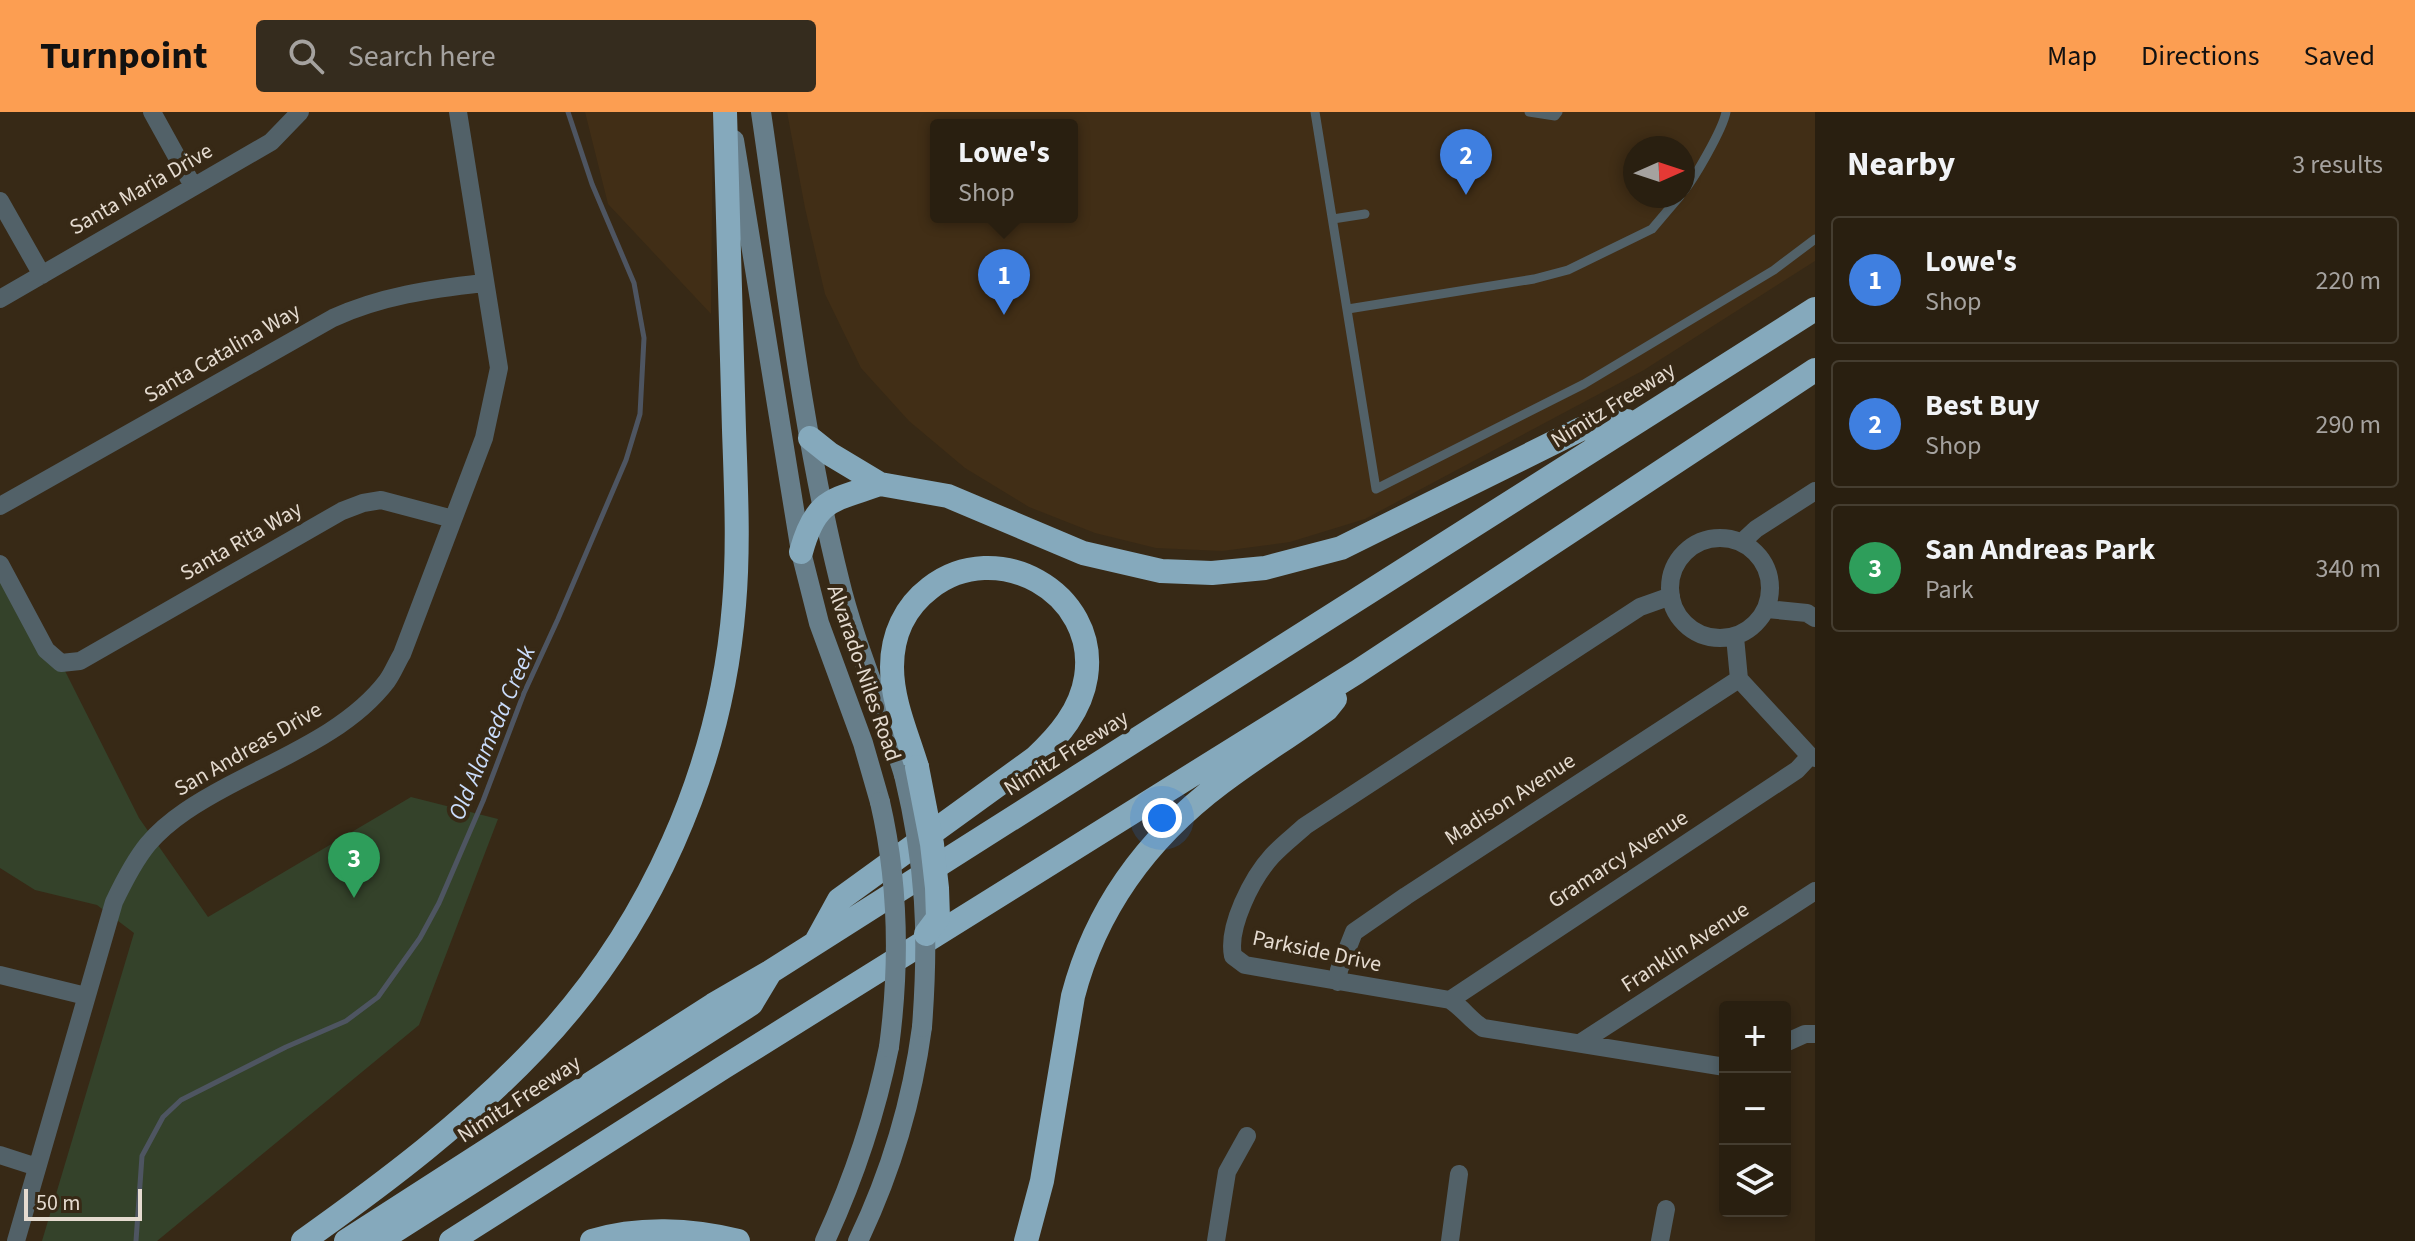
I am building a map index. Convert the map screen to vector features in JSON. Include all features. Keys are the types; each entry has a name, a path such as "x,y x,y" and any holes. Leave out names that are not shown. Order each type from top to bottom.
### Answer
{"highway":[{"path":"303,1241 444,1135 537,1047 587,988 630,925 683,820 718,710 726,675 735,602 728,112"},
{"name":"Nimitz Freeway","path":"346,1241 713,1005 770,972 1815,309"},
{"path":"451,1241 1357,672 1815,370"},
{"path":"810,438 880,484 948,496 1083,553 1117,563 1186,573 1239,572 1293,563 1341,548 1581,429 1641,418"},
{"path":"801,552 809,523 823,506 880,484"},
{"path":"816,942 839,900 1035,758 1073,714 1086,678 1085,641 1079,623 1068,606 1041,581 1024,572 1006,568 970,568 936,583 909,609 899,626 894,644 894,695 910,771 932,844 937,888 938,918 926,934"},
{"path":"1026,1241 1042,1181 1073,996 1100,919 1129,875 1181,815 1224,780 1327,709 1357,672"},
{"path":"379,1241 751,1004 770,972"},
{"path":"592,1241 656,1231 697,1233 738,1241"}],"main road":[{"name":"Alvarado-Niles Road","path":"728,112 801,552 819,623 878,792 893,873 897,915 895,1002 889,1047 866,1142 825,1241"},
{"name":"Alvarado-Niles Road","path":"761,112 823,506 849,616 910,771"},
{"path":"858,1241 898,1144 909,1101 922,1027 926,934"}],"street":[{"path":"152,112 193,186"},
{"name":"Santa Maria Drive","path":"0,299 271,142 300,112"},
{"name":"San Andreas Drive","path":"16,1241 114,902 130,870 149,842 201,801 327,733 368,701 387,680 402,654 484,438 499,368 458,112"},
{"path":"0,201 42,275"},
{"name":"Santa Catalina Way","path":"0,506 360,305 401,294 483,283"},
{"path":"1742,542 1756,529 1815,491"},
{"name":"Santa Rita Way","path":"0,564 46,650 61,663 80,661 342,511 363,503 381,500 453,519"},
{"path":"1721,537 1742,542 1758,554 1768,570 1771,590 1767,609 1735,637 1714,638 1694,631 1678,616 1671,596 1672,574 1682,555 1700,542 1721,537"},
{"name":"Parkside Drive","path":"1450,1000 1245,965 1233,956 1230,941 1246,895 1270,857 1305,826 1640,607 1671,596"},
{"path":"1767,609 1807,613 1815,618"},
{"path":"1735,637 1739,679 1813,757"},
{"name":"Madison Avenue","path":"1338,982 1339,970 1354,932 1739,679"},
{"name":"Gramarcy Avenue","path":"1450,1000 1813,757"},
{"name":"Franklin Avenue","path":"1580,1043 1815,891"},
{"path":"0,975 86,996"},
{"path":"1450,1000 1483,1028 1719,1066"},
{"path":"1791,1040 1805,1034 1815,1034"},
{"path":"1216,1241 1227,1172 1247,1136"},
{"path":"0,1155 37,1167"},
{"path":"1450,1241 1459,1174"},
{"path":"1660,1241 1666,1209"}],"lane":[{"path":"1315,112 1376,489 1584,384 1774,270 1815,239"},
{"path":"1529,112 1555,116 1558,112"},
{"path":"1695,178 1724,123 1726,112"},
{"path":"1348,309 1534,279 1568,270 1652,229 1670,208"},
{"path":"1333,219 1365,214"}],"shaded area":[{"path":"585,112 713,112 711,314 608,204"},
{"path":"787,112 1815,112 1815,261 1644,370 1365,519 1290,542 1222,551 1156,548 1095,533 1029,507 965,468 909,421 861,368 825,294"}],"green space":[{"path":"0,564 61,663 139,818 208,917 411,797 498,819 419,1025 157,1241 42,1241 134,933 97,905 35,890 0,868"}],"waterway":[{"name":"Old Alameda Creek","path":"136,1241 142,1156 163,1117 181,1100 286,1047 346,1021 378,997 420,938 439,903 483,801 524,693 626,460 640,414 644,338 634,283 592,184 568,112"}],"place":[{"name":"Best Buy","path":"1466,195"},
{"name":"Lowe's","path":"1004,315"},
{"name":"San Andreas Park","path":"354,898"}]}
